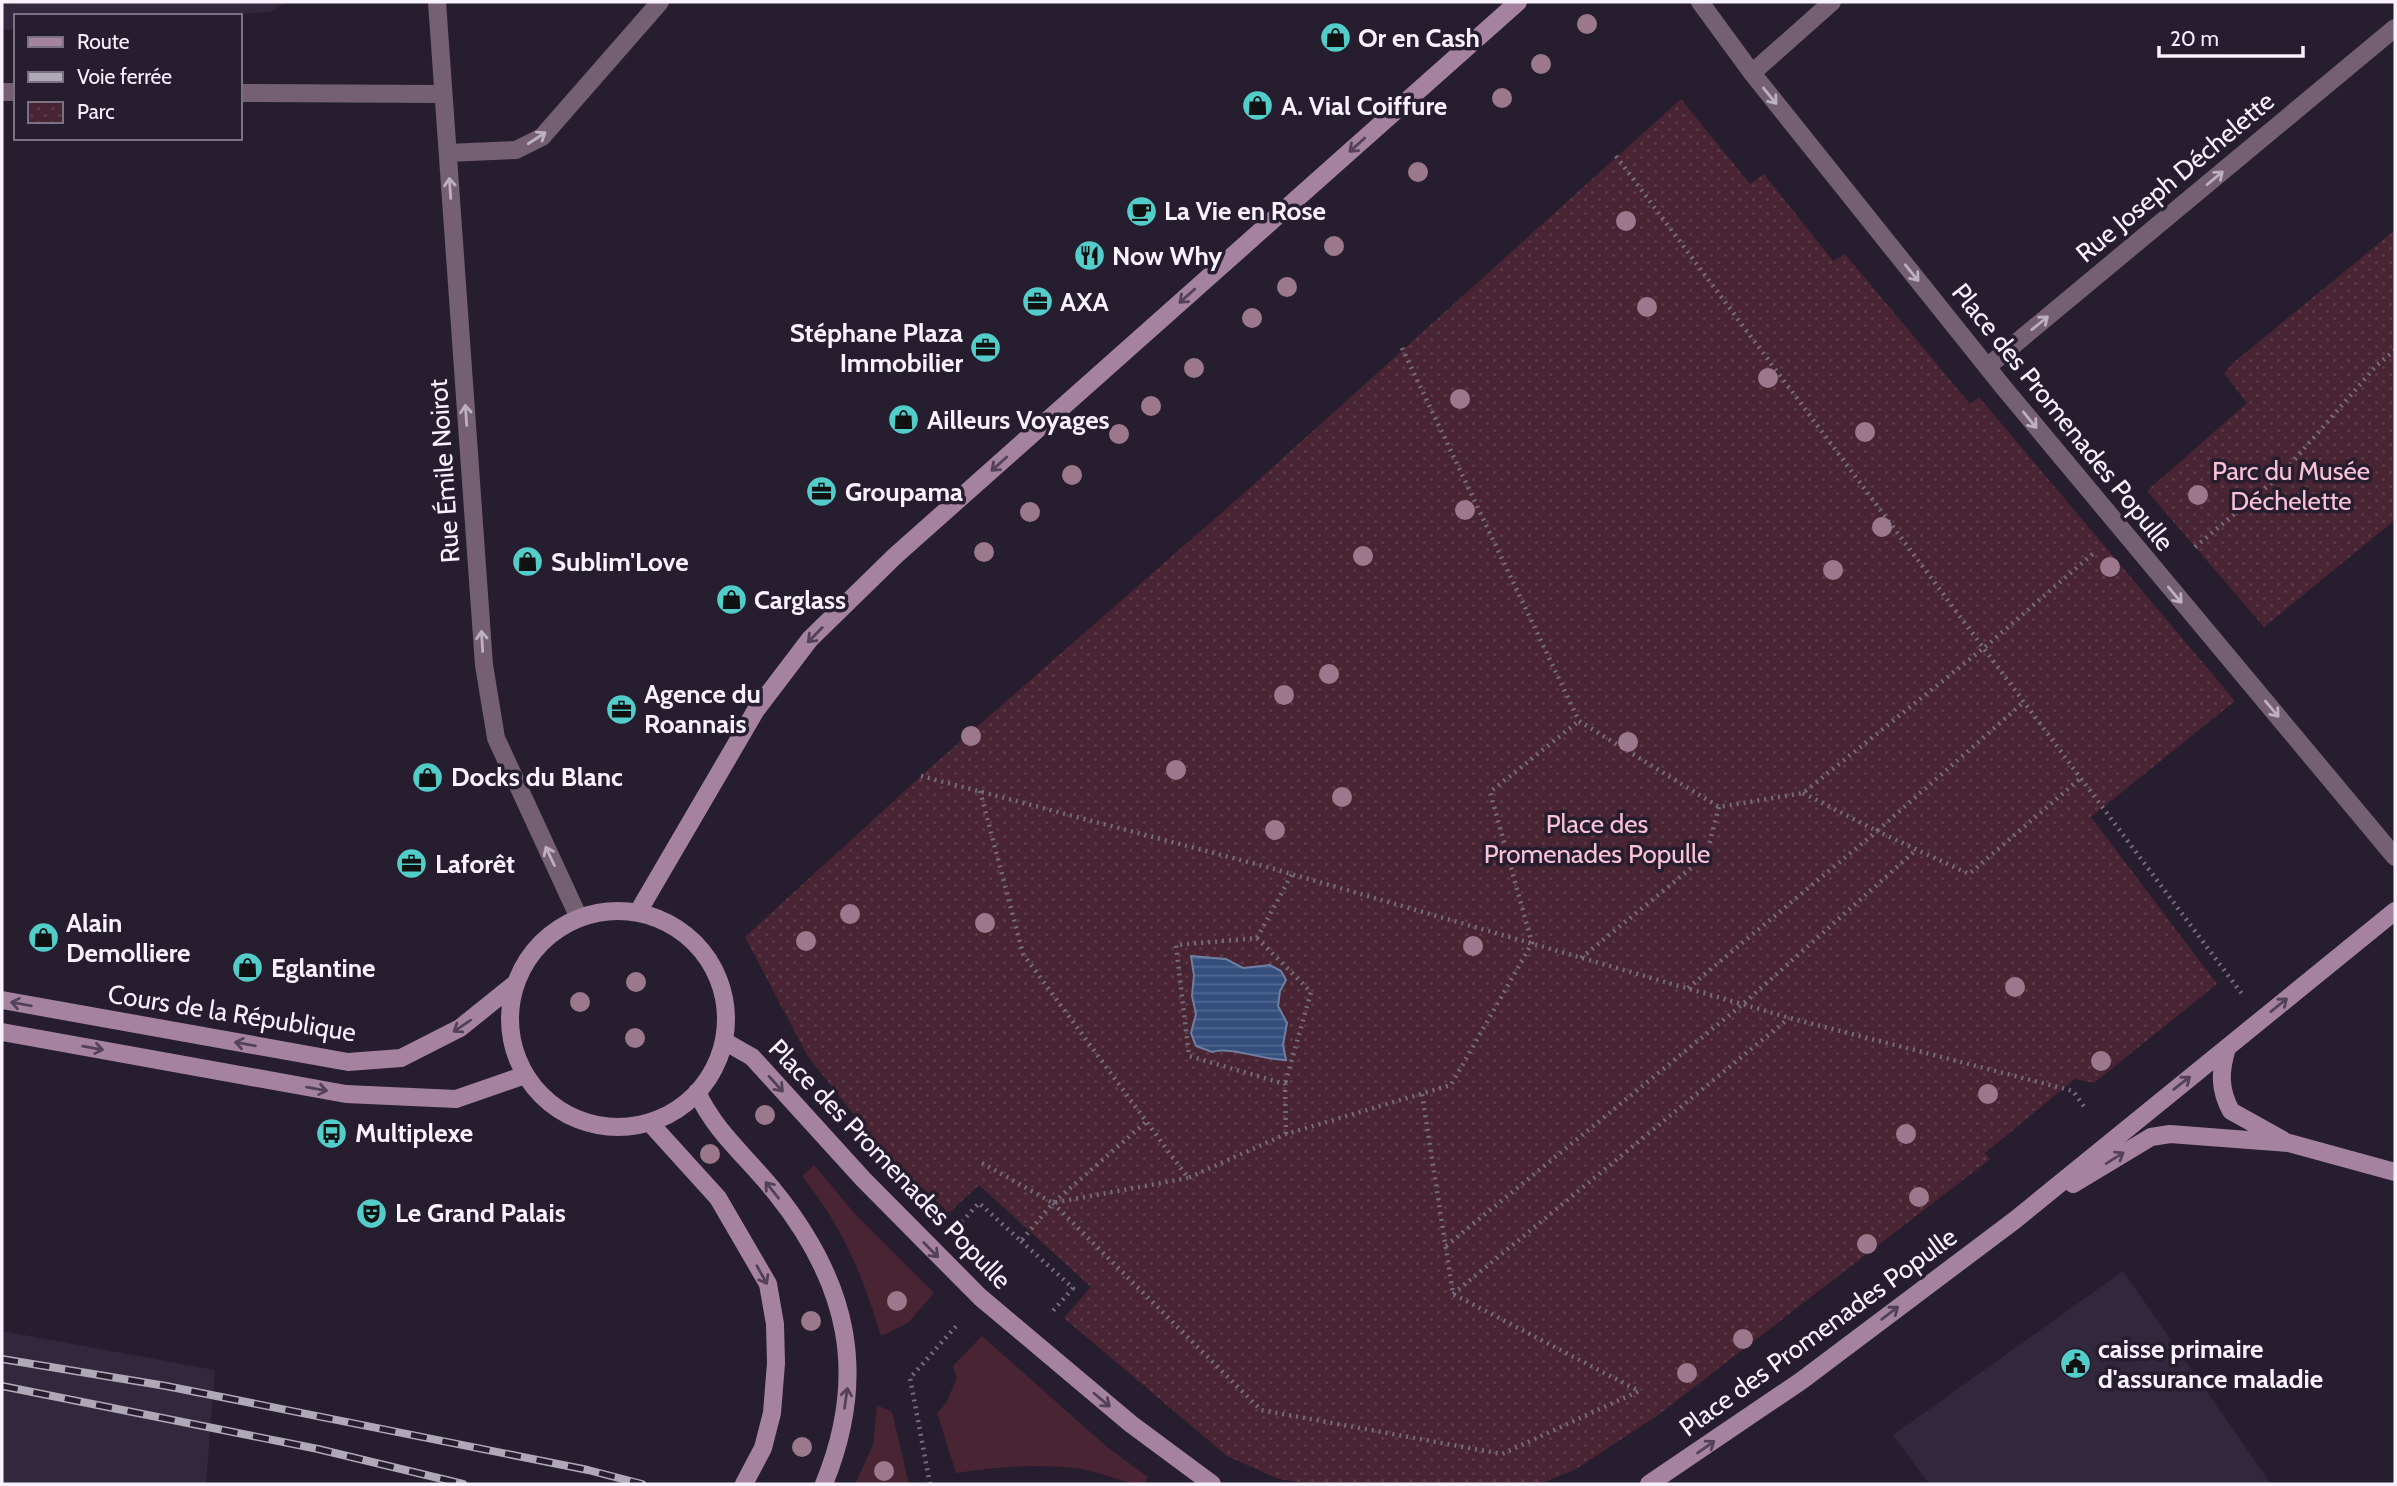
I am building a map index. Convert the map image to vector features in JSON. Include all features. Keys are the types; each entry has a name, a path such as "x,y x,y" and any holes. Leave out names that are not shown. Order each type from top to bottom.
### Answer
{"main road":[{"path":"638,912 755,710 810,639 895,556 1518,2"},
{"path":"618,910 638,912 670,924 697,945 704,954 716,973 725,1006 724,1041 714,1068 697,1092 676,1110 650,1122 614,1127 579,1120 548,1102 525,1074 513,1046 509,1014 516,983 530,956 551,933 579,918 618,910"},
{"path":"2015,1220 2392,913"},
{"name":"Cours de la République","path":"2,1000 348,1062 401,1058 460,1028 516,983"},
{"path":"2,1032 346,1094 456,1099 525,1074"},
{"name":"Place des Promenades Populle","path":"724,1041 752,1057 863,1179 980,1297 1150,1440 1212,1484"},
{"path":"2227,1048 2221,1068 2221,1084 2231,1111 2289,1143"},
{"path":"697,1092 709,1118 776,1193 821,1262 846,1334 850,1372 832,1464 824,1484"},
{"path":"650,1122 718,1198 768,1284 775,1324 776,1363 772,1413 763,1448 744,1484"},
{"path":"2015,1220 2151,1137 2171,1134 2289,1143 2395,1172"},
{"name":"Place des Promenades Populle","path":"1649,1484 1801,1381 2015,1220"}],"street":[{"name":"Rue Émile Noirot","path":"437,2 484,665 495,738 579,918"},
{"path":"448,153 516,150 542,137 660,2"},
{"name":"Place des Promenades Populle","path":"1700,2 1752,73 2120,530 2395,857"},
{"path":"1752,73 1832,2"},
{"name":"Rue Joseph Déchelette","path":"1987,366 2395,28"},
{"path":"242,93 443,94"}],"path":[{"path":"1616,156 2236,984 2259,1021"},
{"path":"1402,348 1579,721 1718,807 1804,793 1985,647 2120,530"},
{"path":"2195,547 2282,474 2376,366 2395,351"},
{"path":"1687,988 1877,831 2025,701"},
{"path":"1053,1203 1188,1178 1286,1134 1451,1085 1532,943 1490,792 1579,721"},
{"path":"921,776 1292,874 1790,1018 2073,1091 2085,1108"},
{"path":"1804,793 1969,874 2082,777"},
{"path":"979,790 1023,954 1188,1178"},
{"path":"1581,958 1706,856 1718,807"},
{"path":"1445,1246 1743,1004 1916,850"},
{"path":"1257,938 1292,874"},
{"path":"1285,1084 1189,1056 1176,945 1257,938 1311,992 1285,1084 1286,1134"},
{"path":"1453,1294 1790,1018"},
{"path":"1422,1094 1453,1294"},
{"path":"1021,1241 1053,1203 1146,1122"},
{"path":"982,1163 1053,1203 1261,1410 1502,1454 1639,1391 1453,1294"},
{"path":"952,1233 979,1203 1073,1288 1046,1318"},
{"path":"930,1484 911,1378 962,1318"}],"shaded area":[{"path":"2,2 285,2 271,12 238,14 14,14 14,29 2,30"},
{"name":"caisse primaire d'assurance maladie","path":"2123,1271 2271,1484 1929,1484 1893,1435"},
{"path":"2,1331 215,1370 206,1484 2,1484"}],"green space":[{"name":"Place des Promenades Populle","path":"1681,99 1750,184 1764,174 1833,261 1845,254 1970,404 1979,397 2235,701 2091,817 2217,984 2094,1083 2075,1079 1985,1153 1990,1159 1658,1415 1576,1469 1540,1484 1314,1484 1279,1479 1227,1456 1064,1318 1091,1287 979,1185 949,1213 880,1148 807,1055 745,937 921,776 1243,494"},
{"name":"Parc du Musée Déchelette","path":"2395,230 2395,520 2264,627 2147,491 2247,403 2224,373 2233,363"},
{"path":"814,1165 855,1214 934,1293 908,1323 881,1336 850,1252 829,1214 802,1176"},
{"path":"982,1336 1107,1447 1148,1477 1144,1484 1081,1469 1049,1466 956,1473 937,1413 946,1403 957,1378 953,1366"},
{"path":"877,1405 892,1412 909,1484 855,1484 873,1445"}],"water":[{"path":"1191,956 1226,959 1243,968 1270,965 1281,971 1286,980 1280,991 1278,1006 1287,1023 1283,1045 1286,1060 1228,1051 1212,1052 1196,1046 1191,1033 1196,1014 1192,996 1194,975"}],"railway":[{"path":"2,1359 166,1386 588,1470 642,1484"},
{"path":"2,1386 318,1449 463,1484"}],"place":[{"name":"Or en Cash","path":"1335,38"},
{"name":"A. Vial Coiffure","path":"1258,106"},
{"name":"La Vie en Rose","path":"1141,211"},
{"name":"Now Why","path":"1089,256"},
{"name":"AXA","path":"1037,302"},
{"name":"Stéphane Plaza Immobilier","path":"986,348"},
{"name":"Ailleurs Voyages","path":"904,420"},
{"name":"Groupama","path":"822,492"},
{"name":"Sublim'Love","path":"528,562"},
{"name":"Carglass","path":"731,600"},
{"name":"Agence du Roannais","path":"621,709"},
{"name":"Docks du Blanc","path":"428,777"},
{"name":"Laforêt","path":"412,864"},
{"name":"Alain Demolliere","path":"43,938"},
{"name":"Eglantine","path":"248,968"},
{"name":"Multiplexe","path":"332,1133"},
{"name":"Le Grand Palais","path":"372,1213"},
{"name":"caisse primaire d'assurance maladie","path":"2075,1364"}]}
